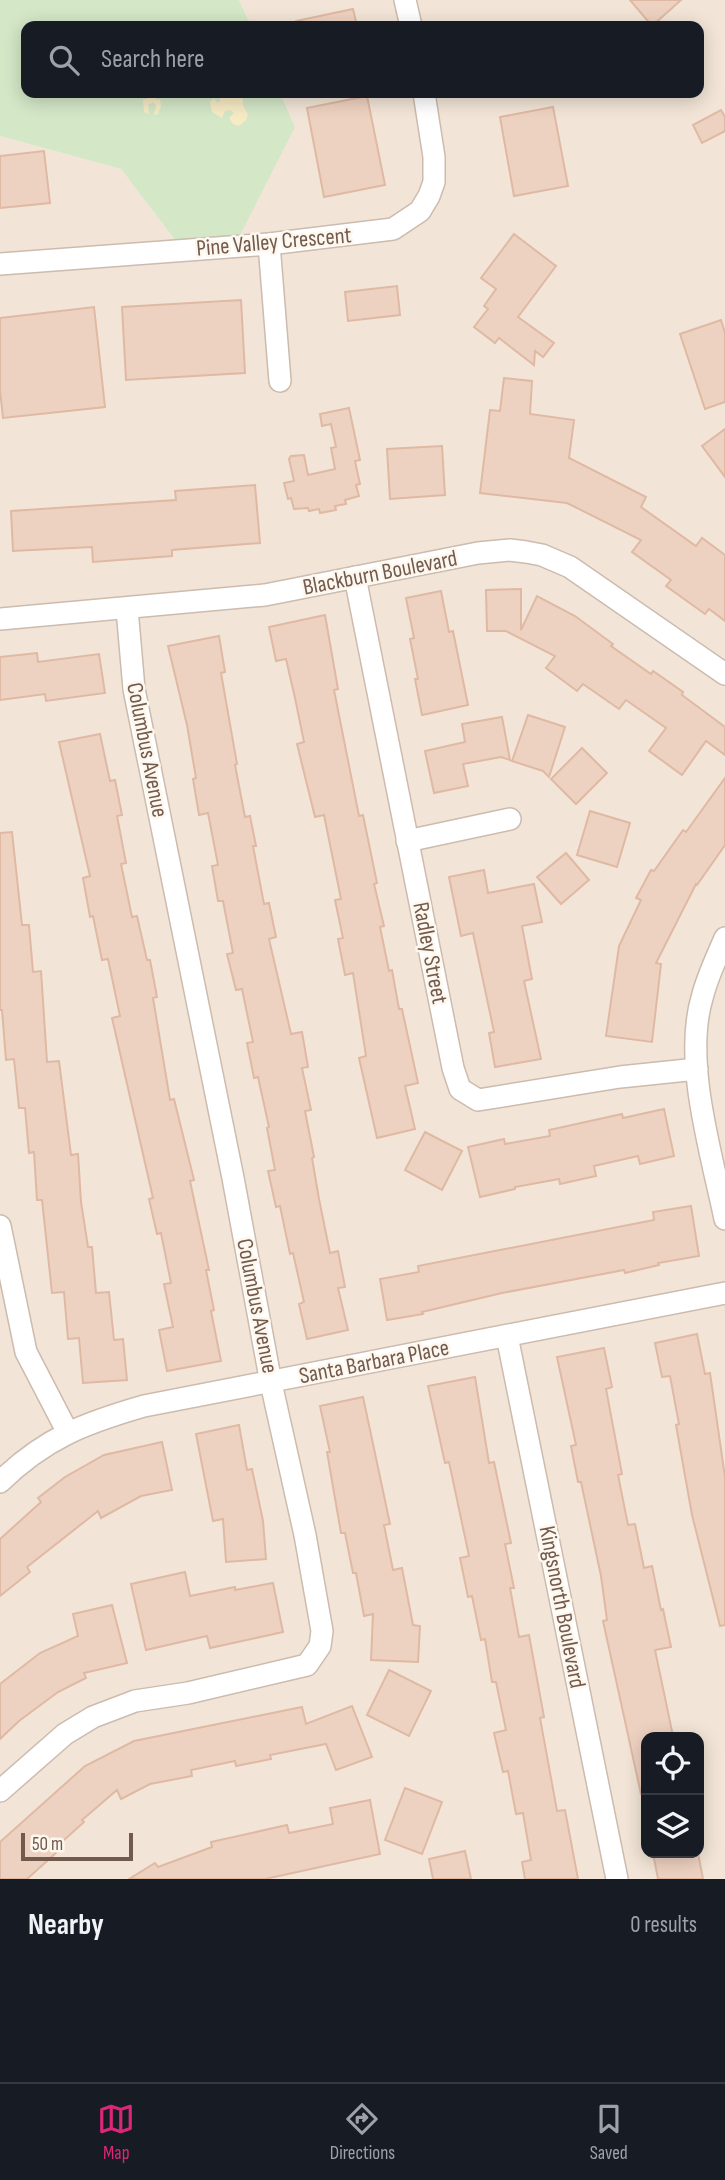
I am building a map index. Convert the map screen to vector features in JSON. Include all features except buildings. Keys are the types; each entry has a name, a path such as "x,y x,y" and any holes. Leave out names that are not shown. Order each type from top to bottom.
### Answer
{"street":[{"path":"405,0 410,21"},
{"name":"Pine Valley Crescent","path":"0,264 269,244 393,229 420,211 434,182 434,157 425,98"},
{"path":"269,244 281,380"},
{"name":"Blackburn Boulevard","path":"0,619 265,595 510,550 542,555 580,572 725,674"},
{"name":"Radley Street","path":"355,577 453,1068 460,1089 478,1100 620,1077 697,1069"},
{"name":"Columbus Avenue","path":"0,1791 65,1734 93,1717 135,1701 188,1693 307,1665 320,1646 322,1631 305,1535 271,1383 233,1178 134,689 127,609"},
{"path":"407,841 510,819"},
{"path":"725,938 701,998 697,1069 725,1219"},
{"path":"0,1226 26,1352 67,1431"},
{"name":"Santa Barbara Place","path":"0,1482 12,1470 67,1431 144,1406 725,1293"},
{"name":"Kingsnorth Boulevard","path":"507,1336 617,1879"}],"shaded area":[{"path":"239,0 725,0 725,1879 0,1879 0,136 121,169 185,253 295,127 282,98 704,98 704,21 249,21"}],"green space":[{"path":"0,0 239,0 249,21 21,21 21,98 282,98 295,127 238,239 185,253 121,169 0,136"}],"sand":[{"path":"214,98 220,102 219,98 242,98 248,115 246,120 239,126 233,124 229,118 234,113 231,110 225,111 222,118 212,112 210,102"},
{"path":"160,99 158,114 154,115 156,105 153,102 148,105 149,114 144,112 143,100"}]}
